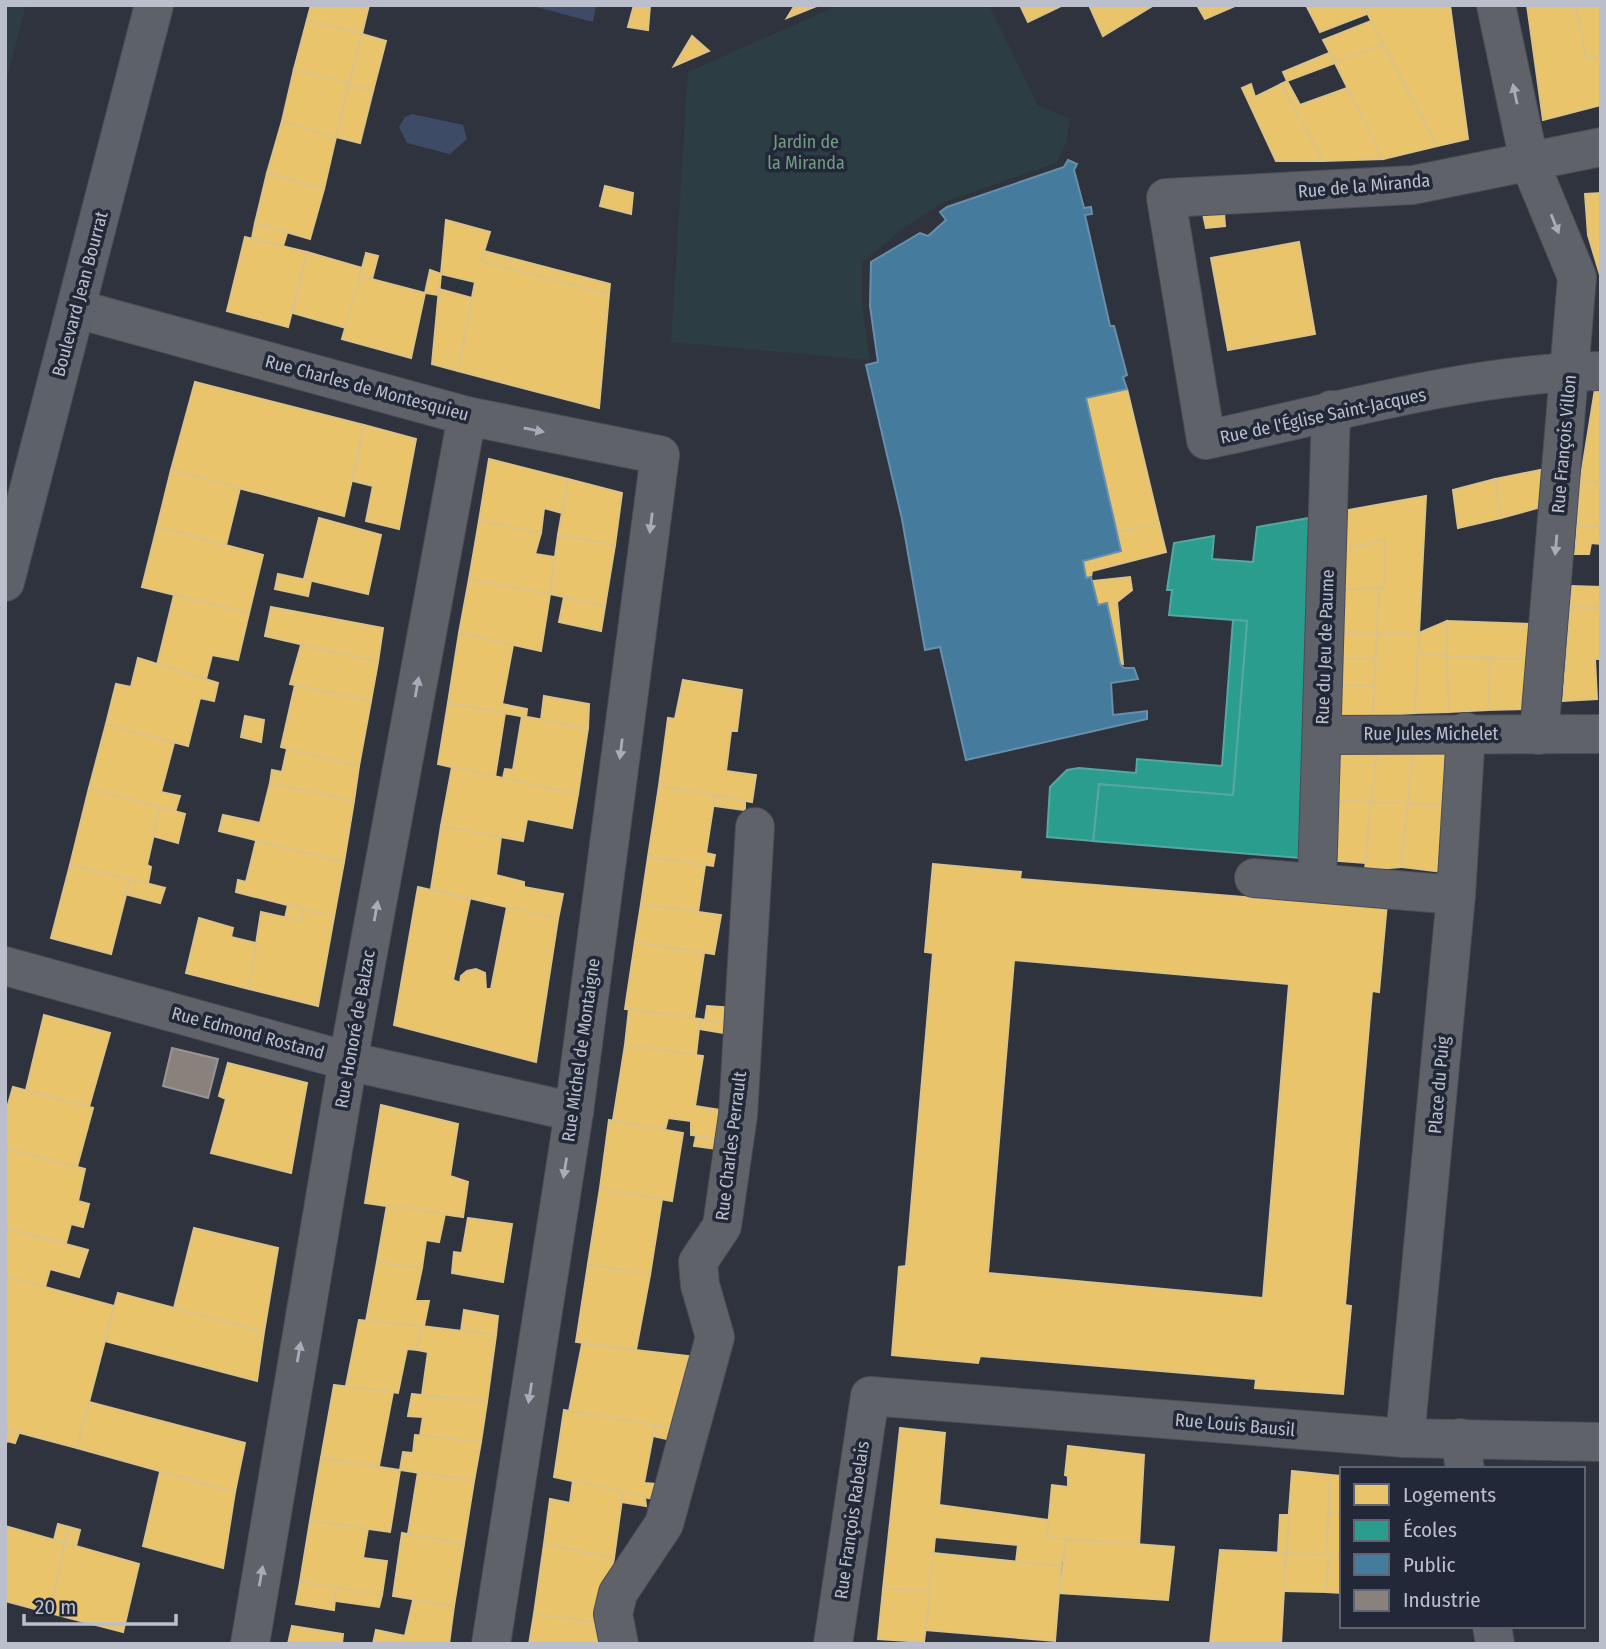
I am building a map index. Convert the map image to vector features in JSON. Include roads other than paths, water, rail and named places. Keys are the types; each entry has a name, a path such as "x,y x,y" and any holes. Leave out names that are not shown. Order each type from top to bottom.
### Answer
{"main road":[{"name":"Boulevard Jean Bourrat","path":"5,582 154,5"}],"street":[{"name":"Rue François Villon","path":"1496,5 1530,161 1577,277 1586,372 1539,735"},
{"name":"Rue de la Miranda","path":"1166,198 1413,185 1601,147"},
{"name":"Rue de l'Église Saint-Jacques","path":"1166,198 1206,440 1331,410 1543,373 1586,372"},
{"name":"Rue Charles de Montesquieu","path":"77,309 467,416 660,456"},
{"name":"Rue du Jeu de Paume","path":"1317,883 1331,410"},
{"name":"Rue Honoré de Balzac","path":"250,1644 348,1061 467,416"},
{"name":"Rue Michel de Montaigne","path":"491,1644 573,1112 660,456"},
{"name":"Rue Jules Michelet","path":"1322,735 1466,732 1539,735"},
{"name":"Place du Puig","path":"1405,1438 1456,895 1466,732"},
{"path":"1539,735 1601,733"},
{"name":"Rue Charles Perrault","path":"619,1644 613,1614 618,1592 664,1524 715,1337 700,1285 698,1262 722,1226 738,1115 755,827"},
{"path":"1254,877 1456,895"},
{"name":"Rue Edmond Rostand","path":"5,966 348,1061 573,1112"},
{"name":"Rue Louis Bausil","path":"870,1396 1405,1438 1463,1453 1601,1442"},
{"name":"Rue François Rabelais","path":"833,1644 870,1396"}],"water":[{"path":"529,5 596,5 593,22"},
{"path":"412,114 463,125 467,139 450,154 407,143 399,127 405,117"}],"park label":[{"name":"Jardin de la Miranda","path":"806,152"}]}
